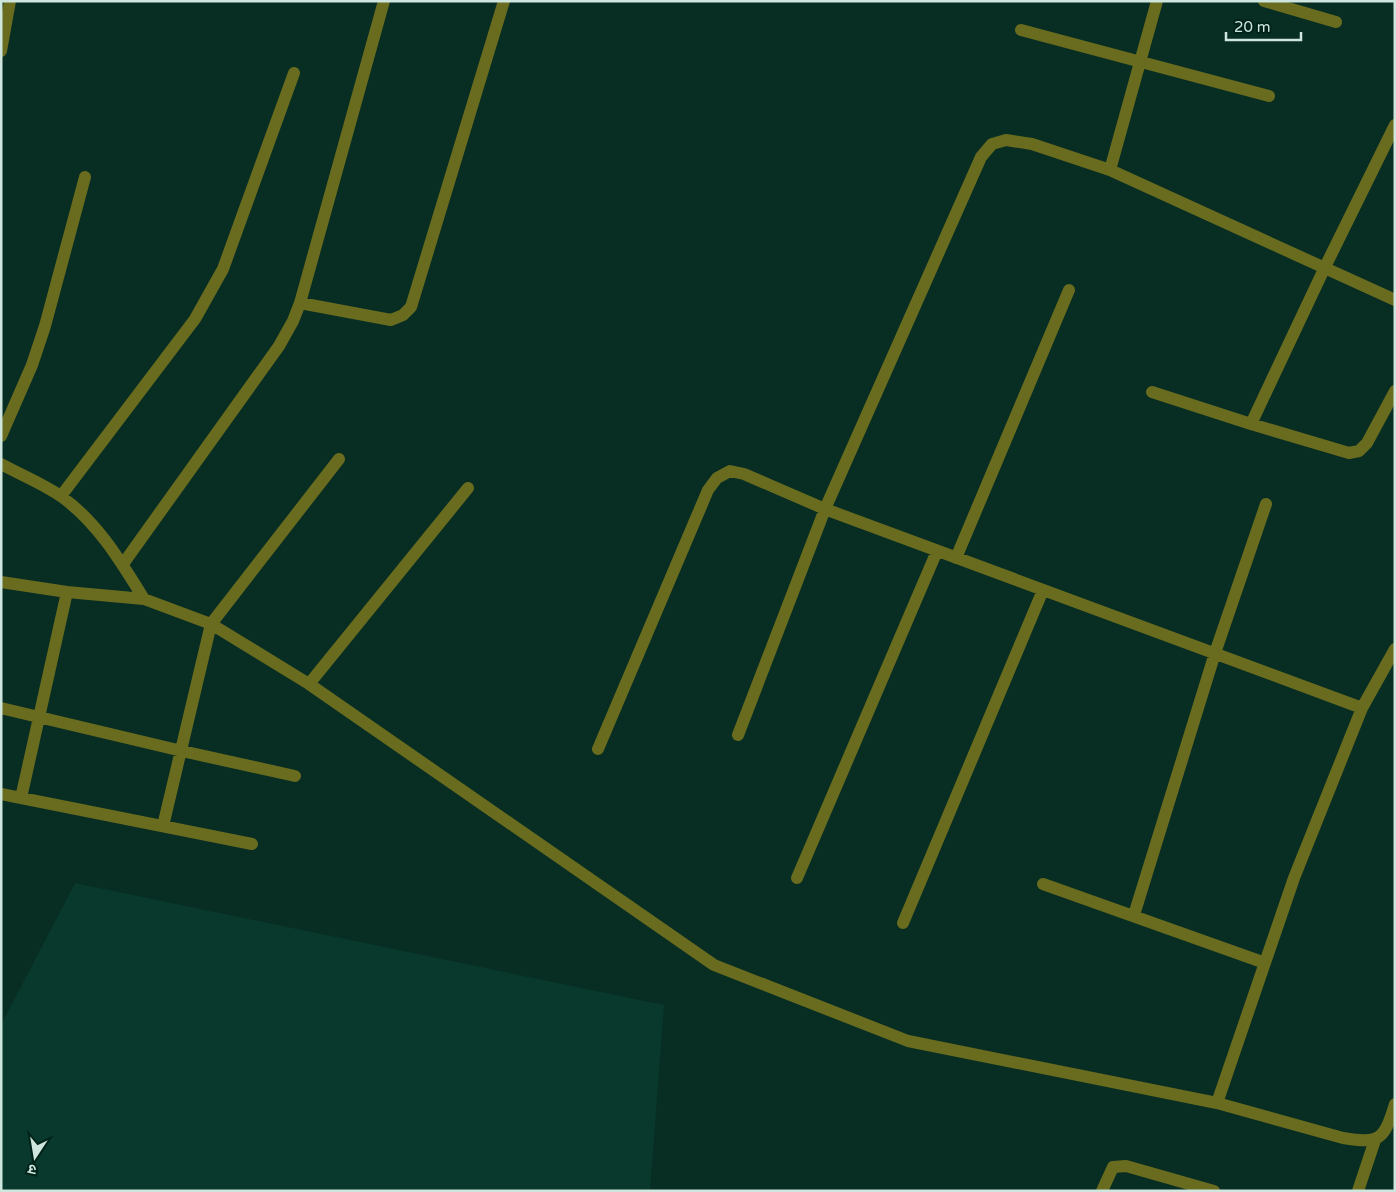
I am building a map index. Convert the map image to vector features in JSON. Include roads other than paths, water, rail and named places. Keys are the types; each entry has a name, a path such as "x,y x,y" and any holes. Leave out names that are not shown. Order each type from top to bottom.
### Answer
{"street":[{"path":"1,51 10,1"},
{"path":"123,564 279,346 293,321 300,303 384,1"},
{"path":"300,303 391,320 403,315 411,307 504,1"},
{"path":"1110,170 1157,1"},
{"path":"1264,1 1336,22"},
{"path":"1021,30 1269,96"},
{"path":"61,496 207,299 223,269 294,73"},
{"path":"1251,424 1395,124"},
{"path":"738,735 825,509 982,157 992,144 1006,140 1032,144 1110,170 1395,300"},
{"path":"1,436 32,365 45,326 85,177"},
{"path":"956,558 1069,290"},
{"path":"1152,392 1349,453 1359,451 1366,443 1395,391"},
{"path":"163,826 211,624 339,460"},
{"path":"1,464 61,496 80,512 96,528 123,564 144,599"},
{"path":"598,749 708,490 717,478 730,471 744,474 825,509 1362,708"},
{"path":"309,684 468,488"},
{"path":"1134,915 1214,653 1266,504"},
{"path":"797,878 937,551"},
{"path":"1,582 67,592 144,599 211,624 309,684 714,965 908,1041 1217,1104 1343,1138 1361,1141 1375,1140"},
{"path":"903,923 1043,590"},
{"path":"20,798 67,592"},
{"path":"1217,1104 1294,878 1362,708 1395,649"},
{"path":"1,708 296,776"},
{"path":"1,794 252,844"},
{"path":"1043,884 1265,963"},
{"path":"1358,1191 1375,1140 1384,1132 1389,1123 1395,1104"},
{"path":"1102,1191 1113,1167 1126,1166 1214,1191"}]}
